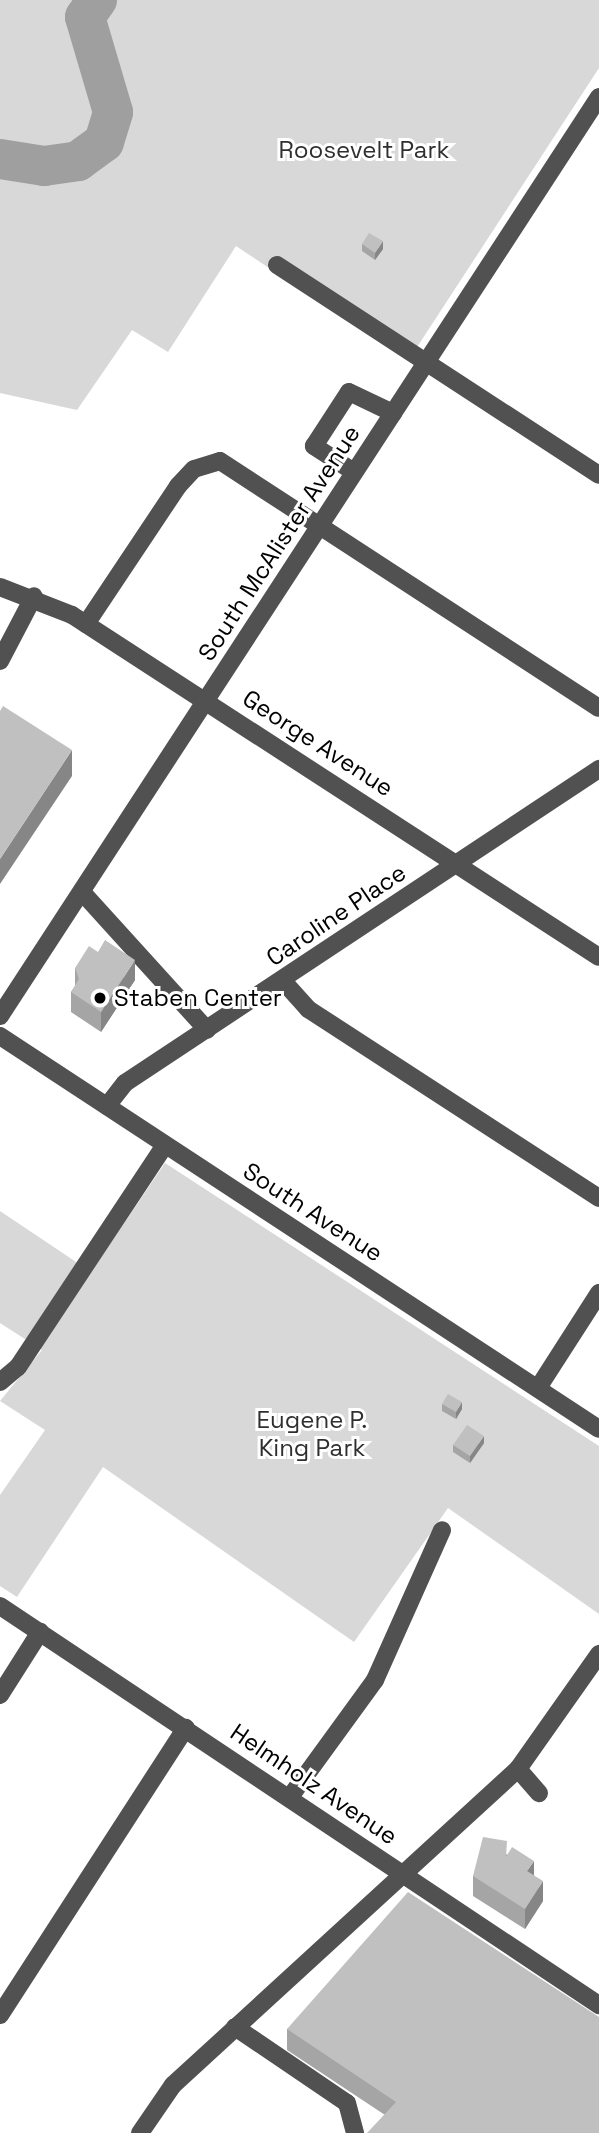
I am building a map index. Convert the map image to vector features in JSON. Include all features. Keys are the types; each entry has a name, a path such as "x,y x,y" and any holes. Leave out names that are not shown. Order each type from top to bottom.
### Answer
{"street":[{"name":"South McAlister Avenue","path":"0,1016 599,97"},
{"path":"277,265 599,475"},
{"path":"354,472 314,446 321,435 349,392 393,412"},
{"path":"86,624 178,486 208,462 232,465 599,708"},
{"name":"George Avenue","path":"0,587 34,596 86,624 599,957"},
{"path":"0,661 24,625 34,596"},
{"name":"Caroline Place","path":"107,1106 125,1083 284,981 599,769"},
{"path":"82,892 207,1030"},
{"path":"284,981 308,1009 599,1198"},
{"name":"South Avenue","path":"0,1036 599,1429"},
{"path":"0,1382 18,1367 165,1144"},
{"path":"538,1388 599,1293"},
{"path":"290,1797 375,1680 442,1530"},
{"name":"Helmholz Avenue","path":"0,1606 404,1873 555,1969 599,2006"},
{"path":"0,1695 40,1632"},
{"path":"140,2133 173,2085 518,1769 599,1654"},
{"path":"0,2015 187,1728"},
{"path":"518,1769 539,1793"},
{"path":"235,2027 347,2103 355,2133"}],"green space":[{"name":"Roosevelt Park","path":"0,0 599,0 599,68 408,361 236,246 168,352 132,330 77,410 0,393"},
{"name":"Eugene P. King Park","path":"165,1163 599,1446 599,1614 448,1508 354,1642 103,1467 17,1597 0,1586 0,1495 45,1430 0,1401 42,1350 0,1323 0,1211 91,1272"}],"building":[{"path":"369,233 383,241 375,253 362,244"},
{"path":"3,706 72,750 0,859 0,711"},
{"path":"105,940 135,960 101,1012 71,992 79,979 75,968 89,946 98,952"},
{"path":"448,1394 462,1402 456,1412 442,1404"},
{"path":"467,1425 484,1436 470,1456 453,1445"},
{"path":"483,1837 507,1841 506,1857 512,1847 534,1861 527,1871 543,1881 525,1909 473,1876"},
{"path":"408,1892 599,2017 599,2133 367,2133 396,2102 287,2029"}],"waterway":[{"path":"0,159 44,166 78,161 104,142 113,112 85,17 97,0"}],"place":[{"name":"Staben Center","path":"100,998"}]}
